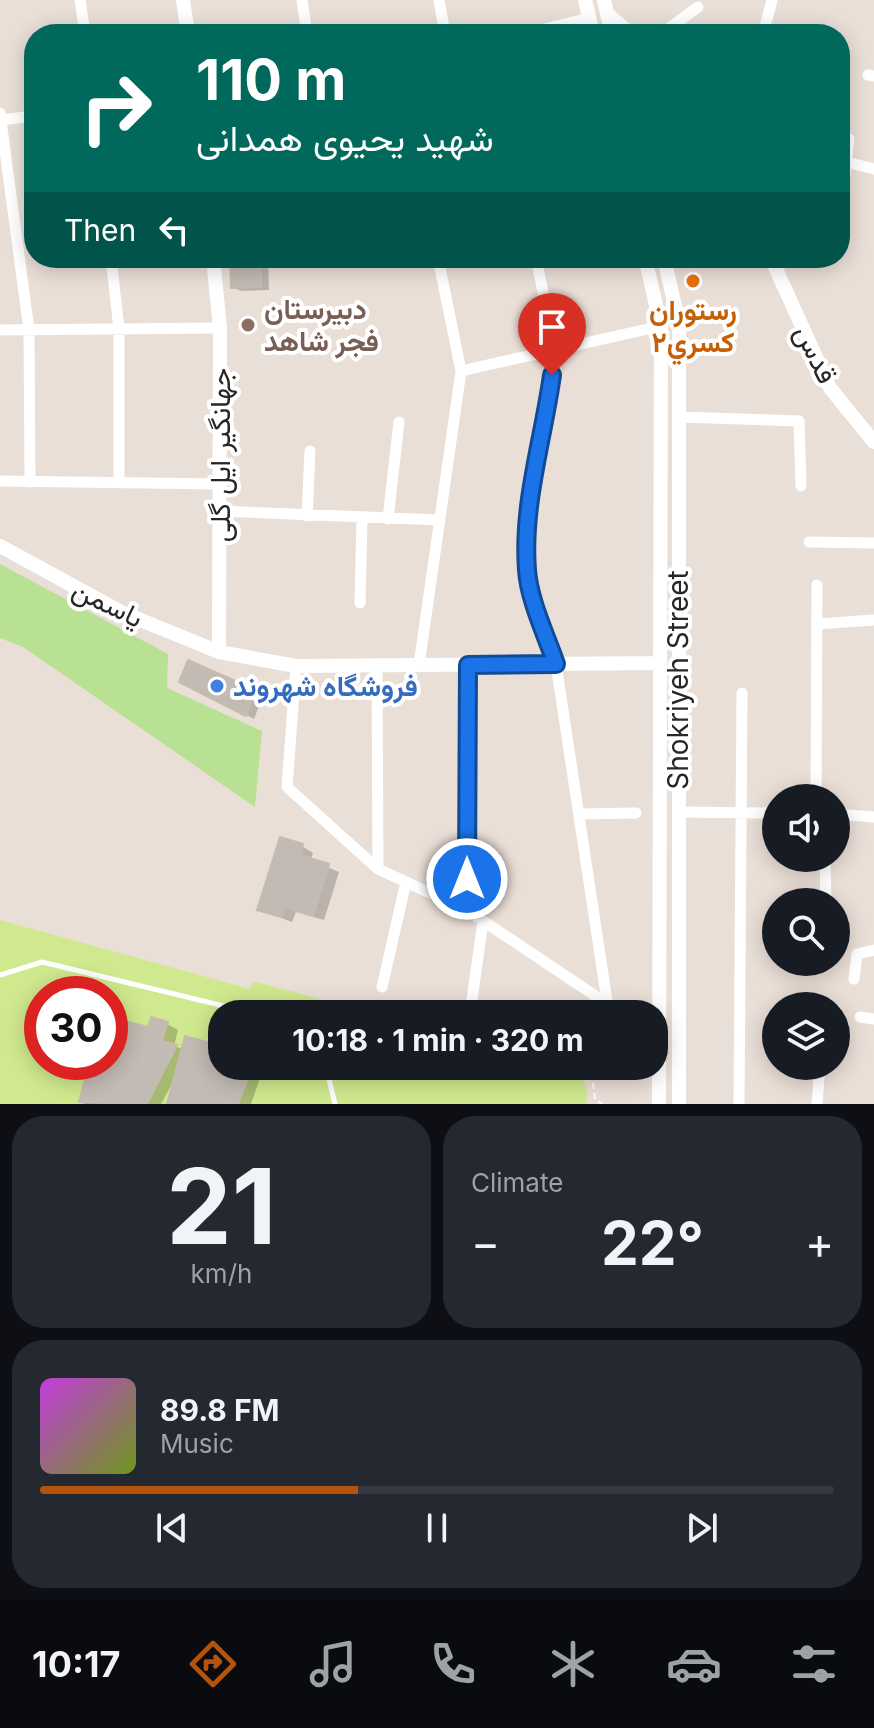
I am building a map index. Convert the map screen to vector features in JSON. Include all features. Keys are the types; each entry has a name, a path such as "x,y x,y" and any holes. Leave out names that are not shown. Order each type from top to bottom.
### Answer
{"main road":[{"path":"183,0 187,24"},
{"path":"585,0 591,24"},
{"path":"605,7 621,24"},
{"name":"جهانگیر ایل گلی","path":"214,268 220,328 219,652"},
{"name":"Shokriyeh Street","path":"647,268 661,326 659,1000"},
{"name":"Shokriyeh Street","path":"666,268 679,324 679,1104"},
{"name":"قدس","path":"776,268 830,388 874,442"},
{"name":"یاسمن","path":"0,546 121,612 219,652 296,666 660,663"},
{"name":"Shokriyeh Street","path":"659,1080 659,1104"}],"street":[{"path":"80,0 84,24"},
{"path":"302,0 306,24"},
{"path":"439,0 443,24"},
{"path":"766,24 772,0"},
{"path":"675,24 698,7"},
{"path":"565,24 590,18"},
{"path":"0,113 29,330 30,482"},
{"path":"1,120 24,117"},
{"path":"850,163 874,169"},
{"path":"112,268 119,329 119,483"},
{"path":"419,665 461,371 440,268"},
{"path":"538,268 555,350 545,427 528,499 527,572 556,664 607,1000"},
{"path":"461,371 661,326"},
{"path":"0,330 220,328"},
{"path":"679,417 799,421 801,486"},
{"path":"388,519 399,422"},
{"path":"307,516 310,451"},
{"path":"0,481 220,484"},
{"path":"220,511 440,520"},
{"path":"360,603 362,518"},
{"path":"809,542 874,543"},
{"path":"816,784 817,585"},
{"path":"817,624 874,620"},
{"path":"377,665 378,869"},
{"path":"467,910 468,665"},
{"path":"296,666 287,787 378,869 467,910 595,1000"},
{"path":"739,1104 742,693"},
{"path":"678,812 762,813"},
{"path":"579,814 636,813"},
{"path":"850,815 874,817"},
{"path":"382,987 406,882"},
{"path":"472,1000 483,921"},
{"path":"854,979 857,954 874,950"},
{"path":"860,1017 874,1019"},
{"path":"817,1104 819,1080"}],"lane":[{"path":"0,975 42,962 208,1002"},
{"path":"329,1080 335,1104"}],"path":[{"path":"593,1080 595,1099 602,1104"}],"green space":[{"path":"0,564 168,654 167,688 262,731 255,807 23,647 0,638"},
{"path":"0,920 250,989 253,981 323,1000 208,1000 208,1080 583,1080 588,1095 586,1104 0,1104"}],"building":[{"path":"230,268 261,268 261,287 231,288"},
{"name":"فروشگاه شهروند","path":"188,660 256,690 246,716 179,682"},
{"path":"280,837 303,844 300,855 329,864 313,916 285,907 281,917 257,910"},
{"path":"151,1017 168,1022 162,1041 177,1045 147,1104 79,1102 84,1080 128,1080 128,1022 148,1027"},
{"path":"185,1036 208,1042 208,1080 247,1080 238,1104 167,1104"}],"place":[{"name":"رستوران کسري٢","path":"693,281"},
{"name":"دبیرستان فجر شاهد","path":"248,325"},
{"name":"فروشگاه شهروند","path":"217,686"}],"route":[{"path":"467,879 468,665 556,664 527,572 528,499 545,427 552,375"}]}
